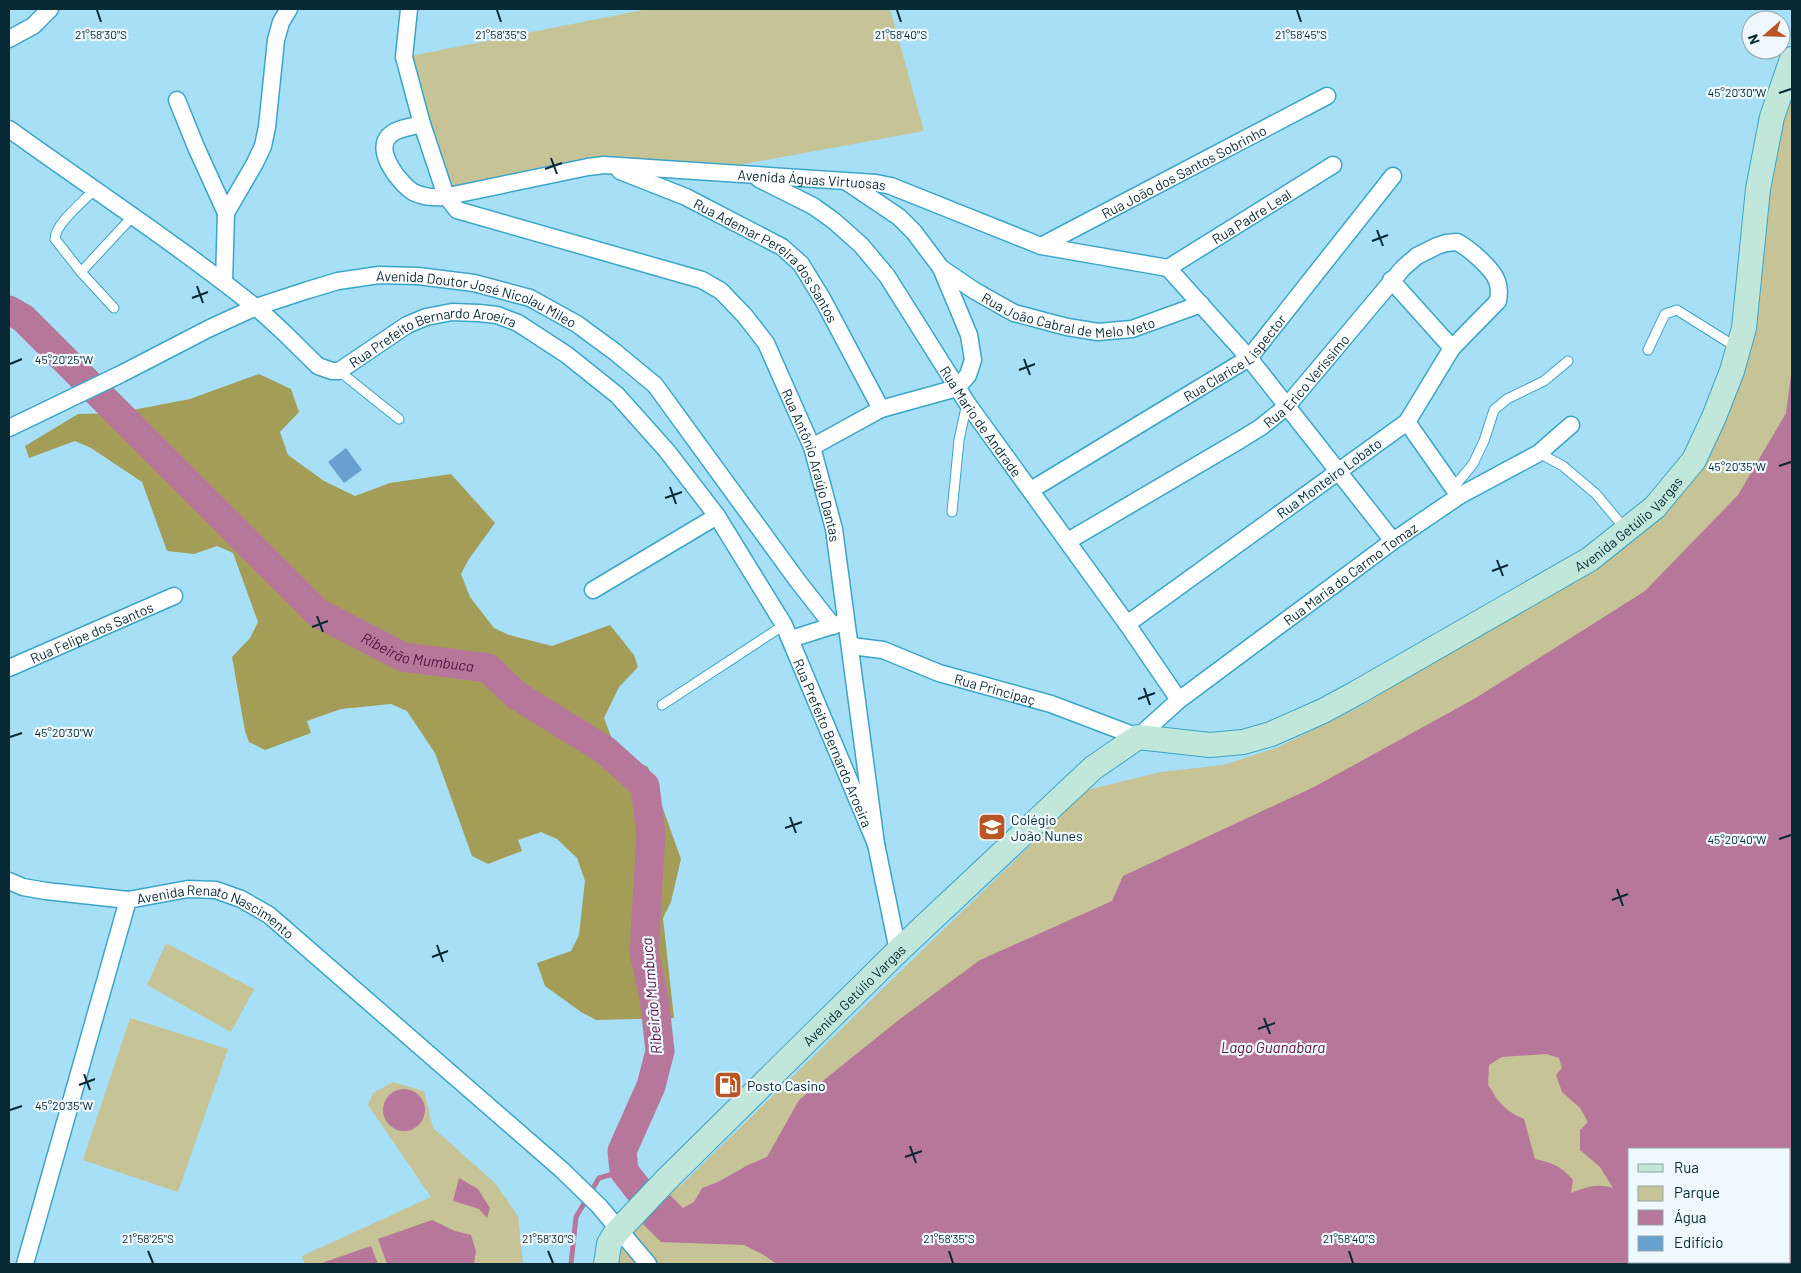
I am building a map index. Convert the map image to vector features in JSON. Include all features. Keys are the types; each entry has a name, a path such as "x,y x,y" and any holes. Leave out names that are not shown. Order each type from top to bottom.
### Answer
{"main road":[{"name":"Avenida Getúlio Vargas","path":"1093,768 1152,752 1243,742 1272,734 1323,711 1590,558 1655,507 1694,460 1718,408 1732,371 1744,328 1758,189 1772,117 1792,58"},
{"name":"Avenida Getúlio Vargas","path":"606,1264 609,1244 625,1222 667,1179 898,951 1093,768 1138,737 1210,745"}],"street":[{"path":"9,39 34,26 50,9"},
{"path":"226,212 255,163 262,146 267,127 276,40 281,22 290,9"},
{"name":"Rua Antônio Araújo Dantas","path":"408,9 404,57 422,124 446,196 456,210 702,280 721,291 745,316 766,343 812,447 834,529 840,624 851,646 876,844 898,951"},
{"name":"Rua João dos Santos Sobrinho","path":"1041,246 1327,96"},
{"path":"177,100 226,212 224,282"},
{"path":"422,124 390,134 385,144 387,160 398,178 414,192 428,198 446,196"},
{"name":"Rua Prefeito Bernardo Aroeira","path":"9,130 224,282 256,307 318,366 332,371 339,371 407,325 426,317 452,312 479,313 497,315 518,323 567,355 617,395 667,451 717,516 788,632 876,844"},
{"name":"Avenida Águas Virtuosas","path":"446,196 604,165 876,183 892,186 1041,246 1168,268"},
{"name":"Rua Ademar Pereira dos Santos","path":"604,165 686,197 782,247 801,264 814,283 881,409"},
{"name":"Rua Padre Leal","path":"1168,268 1334,165"},
{"name":"Rua Mario de Andrade","path":"753,176 813,206 834,221 861,245 887,276 967,403 1127,624 1179,700"},
{"name":"Rua Clarice Lispector","path":"1031,490 1249,358 1393,176"},
{"path":"812,447 881,409 958,388 970,370 973,360 969,335 941,268 914,232 899,217 845,180"},
{"name":"Rua Erico Veríssimo","path":"1068,542 1254,431 1287,406 1374,303 1391,280 1417,256 1446,243 1457,242 1492,272 1498,281 1500,291 1498,301"},
{"name":"Rua João Cabral de Melo Neto","path":"941,268 975,291 1014,313 1067,328 1098,332 1132,329 1201,304"},
{"path":"1168,268 1249,358 1393,541"},
{"name":"Avenida Doutor José Nicolau Mileo","path":"9,428 256,307 338,281 379,275 418,276 474,283 530,298 577,324 655,385 796,580 840,624"},
{"path":"1391,280 1452,348"},
{"name":"Rua Monteiro Lobato","path":"1127,624 1407,422 1452,348 1498,301"},
{"path":"1407,422 1456,492"},
{"name":"Rua Maria do Carmo Tomaz","path":"1138,737 1179,700 1456,492 1539,453 1571,425"},
{"path":"594,590 717,516"},
{"name":"Rua Felipe dos Santos","path":"9,668 174,596"},
{"name":"Rua Prefeito Bernardo Aroeira","path":"788,632 840,624"},
{"name":"Rua Principaç","path":"851,646 883,650 939,673 1051,704 1138,737"},
{"path":"9,882 23,887 46,891 128,900"},
{"name":"Avenida Renato Nascimento","path":"25,1264 128,900 188,889 216,890 241,899 269,915 562,1170 600,1206 625,1222 648,1264"}],"lane":[{"path":"94,190 60,226 55,234 56,239 81,272 114,308"},
{"path":"81,272 133,216"},
{"path":"1648,350 1665,314 1674,310 1677,310 1738,349"},
{"path":"1456,492 1484,441 1494,410 1507,399 1544,381 1568,361"},
{"path":"339,371 399,418"},
{"path":"952,512 959,440 967,403"},
{"path":"1539,453 1562,466 1596,494 1626,530"},
{"path":"662,705 788,632"}],"green space":[{"path":"648,9 890,9 924,131 733,166 612,157 447,193 406,57"},
{"name":"Lago Guanabara","path":"1792,59 1792,1264 614,1264 619,1228 667,1179 679,1187 1087,790 1161,772 1223,765 1276,748 1363,705 1590,559 1626,530 1714,417"},
{"path":"166,943 254,989 231,1032 147,985"},
{"path":"130,1018 228,1049 178,1192 83,1160"},
{"path":"393,1082 424,1091 433,1128 495,1183 518,1216 523,1264 305,1264 302,1256 431,1197 368,1105 373,1093"}],"shaded area":[{"path":"259,374 291,389 299,412 280,432 288,455 324,481 355,496 390,483 451,474 495,523 469,559 461,574 470,597 494,628 509,635 552,646 610,625 634,655 638,667 619,687 604,718 617,752 648,767 681,859 671,902 663,918 674,1018 596,1020 581,1012 545,986 537,963 571,951 579,935 585,881 577,858 557,839 541,832 518,840 522,851 488,864 472,856 435,753 407,711 391,704 341,709 307,721 311,733 265,750 249,742 245,731 232,657 250,638 258,622 233,553 217,546 194,554 167,551 142,482 91,448 75,441 29,458 25,446 78,414 117,413 190,399"}],"water":[{"name":"Lago Guanabara","path":"1792,368 1792,1264 777,1264 744,1245 661,1242 642,1223 670,1195 683,1208 694,1202 702,1188 767,1157 799,1100 900,1019 980,960 1112,901 1123,876 1314,787 1474,699 1645,591 1738,495 1786,413","holes":["1546,1054 1559,1058 1562,1068 1556,1075 1562,1092 1580,1108 1588,1122 1580,1130 1580,1150 1600,1167 1613,1188 1592,1186 1571,1193 1573,1180 1565,1171 1556,1166 1535,1159 1524,1119 1503,1106 1488,1085 1489,1065 1502,1057"]},
{"path":"400,1089 408,1089 419,1095 425,1110 419,1125 408,1131 400,1131 389,1125 383,1114 383,1106 389,1095"},
{"path":"459,1178 478,1189 490,1208 487,1218 479,1209 453,1201"},
{"path":"432,1220 455,1231 471,1235 476,1251 474,1264 387,1264 378,1239"},
{"path":"371,1246 378,1264 319,1264"}],"building":[{"path":"346,448 362,470 344,483 328,462"}],"waterway":[{"name":"Ribeirão Mumbuca","path":"9,310 23,318 318,613 403,657 488,668 516,695 605,750 645,786 651,834 644,953 654,997 660,1051 651,1086 622,1151 624,1171 654,1210"},
{"name":"Ribeirão Mumbuca","path":"571,1264 576,1217 599,1178 624,1171"}],"place":[{"name":"Colégio João Nunes","path":"992,827"},
{"name":"Posto Casino","path":"728,1085"}]}
